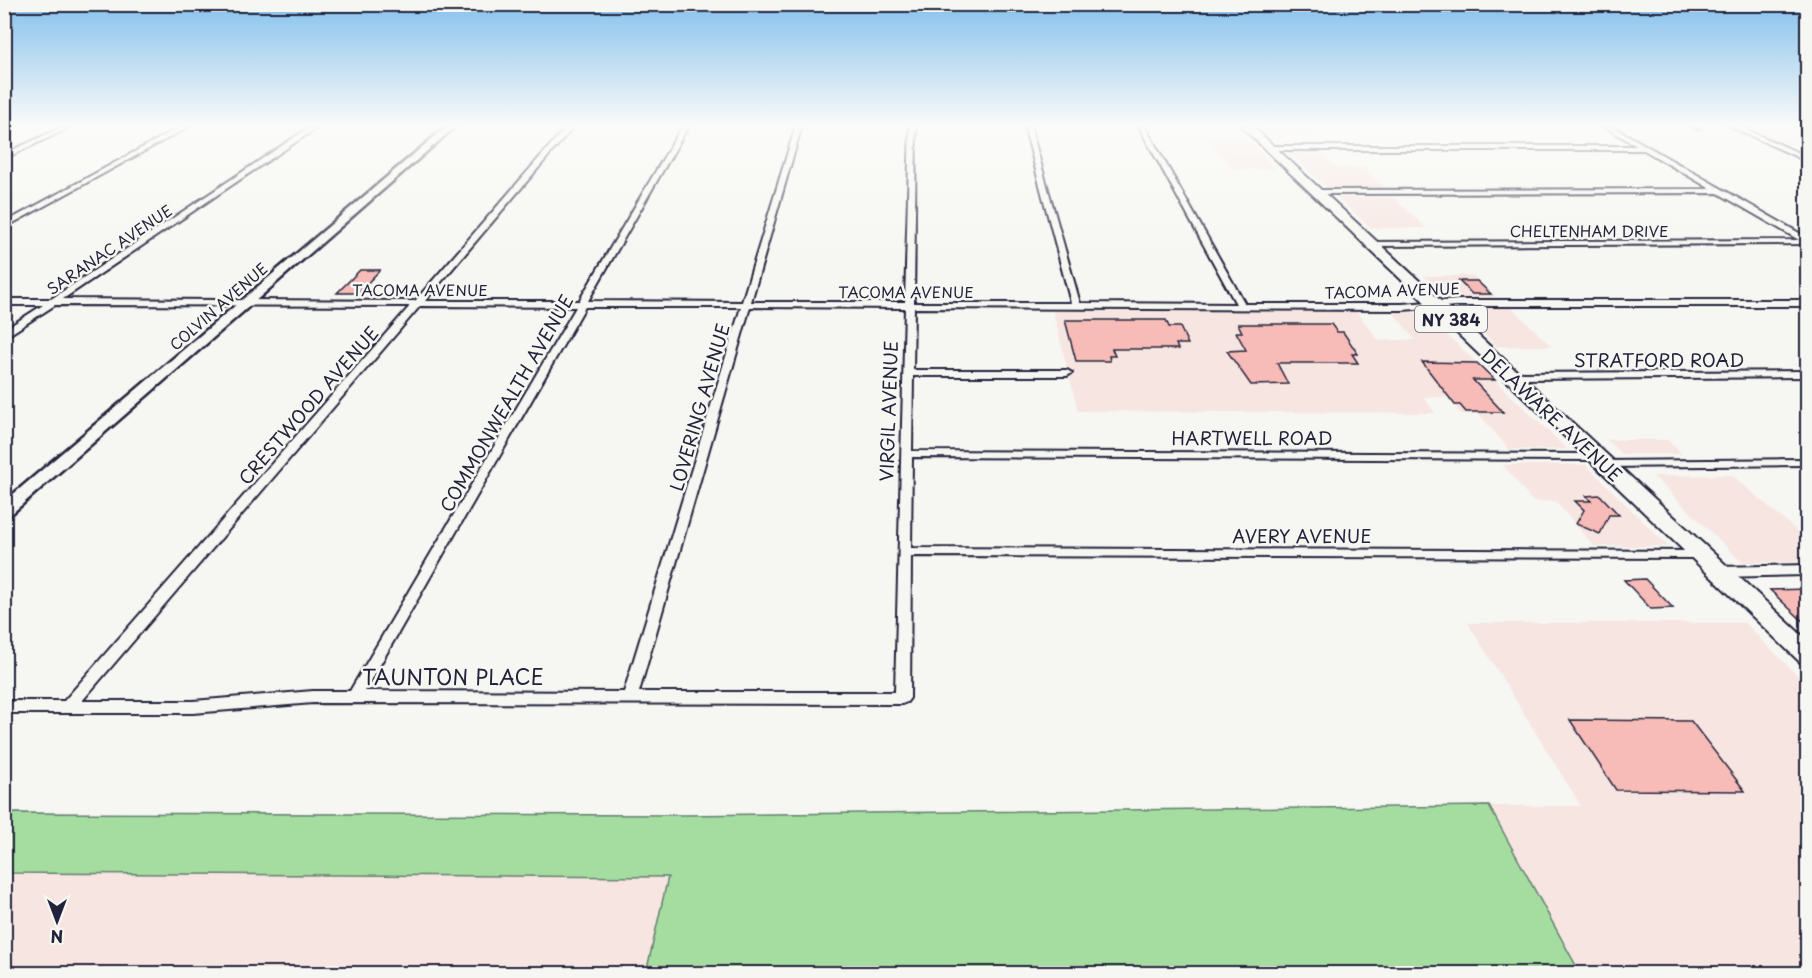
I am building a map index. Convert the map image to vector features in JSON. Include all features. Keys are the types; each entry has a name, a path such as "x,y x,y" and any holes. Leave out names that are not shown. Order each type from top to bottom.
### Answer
{"main road":[{"name":"DELAWARE AVENUE","path":"1293,171 1808,656"}],"street":[{"path":"4,226 105,171"},
{"name":"SARANAC AVENUE","path":"4,335 250,171"},
{"name":"COLVIN AVENUE","path":"4,512 400,171"},
{"name":"CRESTWOOD AVENUE","path":"68,707 533,171"},
{"name":"COMMONWEALTH AVENUE","path":"354,697 659,171"},
{"name":"LOVERING AVENUE","path":"630,698 785,171"},
{"name":"VIRGIL AVENUE","path":"902,698 912,171"},
{"path":"1039,171 1076,306"},
{"path":"1166,171 1242,307"},
{"path":"1685,171 1808,242"},
{"path":"1316,192 1721,191"},
{"name":"CHELTENHAM DRIVE","path":"1371,244 1808,242"},
{"name":"TACOMA AVENUE","path":"4,302 1242,307 1457,303 1808,303"},
{"path":"909,374 1067,373"},
{"name":"STRATFORD ROAD","path":"1511,376 1808,374"},
{"name":"HARTWELL ROAD","path":"906,454 1808,462"},
{"name":"AVERY AVENUE","path":"904,552 1700,554"},
{"path":"1718,572 1808,570"},
{"name":"TAUNTON PLACE","path":"4,707 194,707 313,697 902,698"}],"shaded area":[{"path":"1308,171 1367,171 1385,188 1327,188"},
{"path":"1337,197 1394,198 1426,228 1371,228"},
{"path":"1424,276 1473,276 1495,297 1450,297"},
{"path":"1466,307 1511,307 1551,346 1496,346 1462,310"},
{"path":"1053,311 1357,312 1378,340 1415,340 1393,312 1424,313 1567,449 1509,449 1479,414 1461,414 1448,397 1423,397 1435,413 1078,411"},
{"path":"1607,440 1667,440 1682,454 1622,454"},
{"path":"1503,465 1586,465 1668,546 1594,546 1555,501 1532,501"},
{"path":"1732,475 1807,540 1807,562 1742,562 1653,476"},
{"path":"1468,623 1745,623 1807,685 1807,973 1580,973 1489,806 1581,806"},
{"path":"5,873 669,877 646,973 5,974"}],"green space":[{"path":"1489,806 1580,973 646,973 668,877 4,873 5,813 685,815"}],"building":[{"path":"360,270 380,270 358,293 337,293"},
{"path":"1459,281 1477,281 1491,294 1472,294"},
{"path":"1065,320 1166,320 1169,327 1180,327 1188,344 1176,344 1178,349 1112,349 1115,356 1109,356 1110,361 1076,361"},
{"path":"1238,324 1331,324 1337,332 1343,332 1358,354 1352,354 1358,363 1277,363 1288,384 1251,385 1227,351 1246,350 1236,332 1242,332"},
{"path":"1422,362 1477,363 1495,380 1473,380 1503,412 1466,412 1460,405 1455,405"},
{"path":"1600,495 1619,515 1609,515 1600,534 1576,524 1584,510 1575,501 1591,501 1586,496"},
{"path":"1645,579 1673,608 1651,609 1624,580"},
{"path":"1808,589 1808,626 1770,590"},
{"path":"1570,720 1691,721 1745,791 1616,790"}]}
